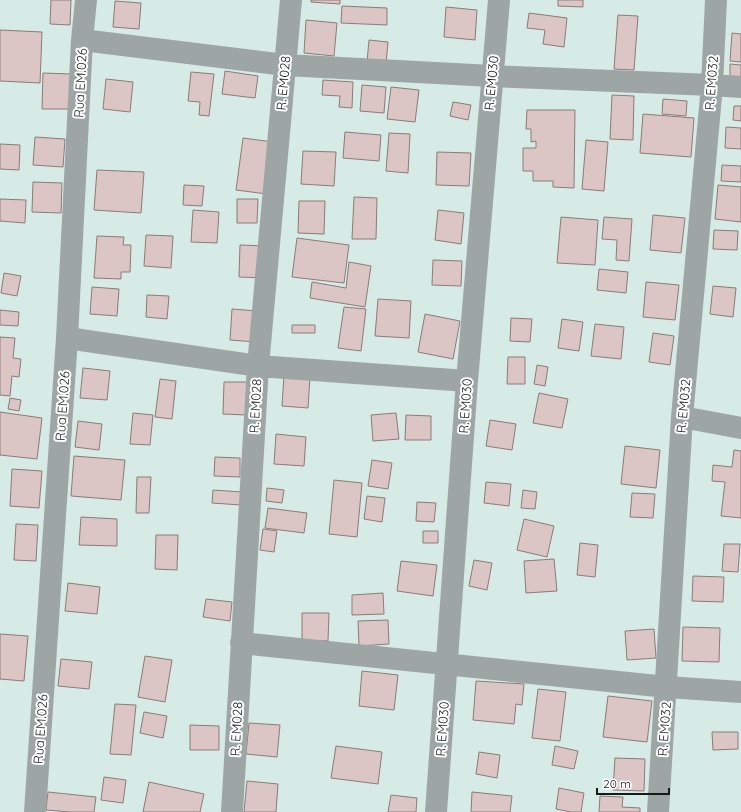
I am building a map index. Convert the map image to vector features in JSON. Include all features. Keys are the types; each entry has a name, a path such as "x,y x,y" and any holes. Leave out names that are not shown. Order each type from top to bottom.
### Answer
{"street":[{"name":"Rua EM.026","path":"35,812 67,338 82,40 86,0"},
{"name":"R. EM028","path":"232,812 258,366 291,0"},
{"name":"R. EM030","path":"436,812 467,381 498,0"},
{"name":"R. EM032","path":"658,812 667,687 682,417 712,85 716,0"},
{"path":"82,40 285,65 741,87"},
{"path":"67,338 258,366 467,381"},
{"path":"682,417 741,428"},
{"path":"241,643 667,687 741,692"}],"building":[{"path":"51,0 71,0 70,25 50,24"},
{"path":"311,0 340,0 340,4 311,2"},
{"path":"558,0 583,0 583,7 558,6"},
{"path":"115,1 141,3 139,29 113,27"},
{"path":"342,6 387,8 387,25 341,23"},
{"path":"446,7 477,10 475,40 444,37"},
{"path":"529,13 567,18 564,47 543,44 545,30 527,28"},
{"path":"618,15 638,16 634,70 614,69"},
{"path":"306,20 337,23 334,56 304,53"},
{"path":"0,30 42,32 40,83 0,81"},
{"path":"732,33 741,34 741,62 730,61"},
{"path":"369,40 388,42 386,64 367,62"},
{"path":"730,64 741,65 741,78 730,78"},
{"path":"225,71 258,76 255,98 222,94"},
{"path":"191,72 214,74 209,116 199,115 200,102 188,101"},
{"path":"43,73 71,74 70,109 42,109"},
{"path":"106,79 133,82 130,112 103,109"},
{"path":"323,80 353,82 352,108 339,107 340,96 322,95"},
{"path":"362,85 386,87 384,113 360,111"},
{"path":"391,87 419,90 415,122 387,119"},
{"path":"612,95 634,96 633,140 610,139"},
{"path":"663,99 687,101 686,116 662,114"},
{"path":"453,102 471,105 468,120 450,116"},
{"path":"734,106 741,106 741,121 733,120"},
{"path":"527,110 575,110 574,188 553,187 553,181 533,181 533,171 523,171 523,148 536,148 536,141 531,142 531,129 526,129"},
{"path":"643,114 694,118 691,157 640,153"},
{"path":"726,127 741,128 741,149 725,148"},
{"path":"345,132 381,135 379,161 343,158"},
{"path":"389,133 410,134 408,173 386,171"},
{"path":"35,137 65,139 63,167 33,165"},
{"path":"243,138 273,142 267,194 236,190"},
{"path":"586,140 608,142 604,191 582,189"},
{"path":"0,144 20,145 19,170 0,169"},
{"path":"303,151 336,152 334,186 301,184"},
{"path":"437,152 471,153 469,186 436,185"},
{"path":"722,165 741,166 741,182 721,181"},
{"path":"97,170 144,172 141,213 94,210"},
{"path":"33,182 62,183 61,213 32,212"},
{"path":"184,185 204,186 202,206 183,205"},
{"path":"718,185 741,187 741,222 715,219"},
{"path":"354,197 377,198 376,239 352,239"},
{"path":"0,199 26,200 25,223 0,221"},
{"path":"237,199 258,199 257,223 237,223"},
{"path":"299,201 325,201 324,234 298,233"},
{"path":"193,210 219,212 217,243 191,242"},
{"path":"438,210 464,213 461,244 435,240"},
{"path":"653,215 685,218 681,253 650,250"},
{"path":"561,217 598,220 595,265 557,263"},
{"path":"604,217 632,219 629,261 616,260 617,240 602,239"},
{"path":"714,230 738,231 737,250 713,249"},
{"path":"146,235 173,236 171,268 144,266"},
{"path":"97,236 124,237 123,245 131,245 130,272 121,272 121,279 94,278"},
{"path":"297,238 349,245 344,283 292,277"},
{"path":"240,245 266,246 265,278 239,277"},
{"path":"433,260 462,261 461,286 432,285"},
{"path":"349,262 371,266 365,307 310,298 312,282 346,288"},
{"path":"599,269 628,272 626,293 597,290"},
{"path":"4,273 21,276 17,296 1,293"},
{"path":"646,282 679,285 675,320 643,317"},
{"path":"713,286 736,288 733,317 710,314"},
{"path":"92,287 119,289 117,316 90,314"},
{"path":"147,295 169,296 167,319 146,317"},
{"path":"378,299 411,301 409,338 375,336"},
{"path":"344,307 366,309 361,351 338,348"},
{"path":"232,309 258,311 256,342 230,340"},
{"path":"0,310 19,312 18,326 0,325"},
{"path":"425,314 460,321 453,359 418,352"},
{"path":"511,318 532,319 530,342 510,341"},
{"path":"562,319 583,322 579,351 558,348"},
{"path":"595,324 624,327 621,359 591,356"},
{"path":"292,325 315,325 315,333 292,333"},
{"path":"653,333 674,336 670,365 649,362"},
{"path":"0,337 15,338 13,358 21,359 19,377 12,376 10,396 0,395"},
{"path":"508,357 525,357 525,384 507,384"},
{"path":"537,365 548,367 545,386 534,384"},
{"path":"83,368 110,371 107,400 80,398"},
{"path":"284,375 310,377 308,408 282,406"},
{"path":"160,379 176,381 172,419 155,417"},
{"path":"224,382 249,382 247,415 223,414"},
{"path":"539,393 568,399 562,428 533,423"},
{"path":"10,398 21,400 19,411 8,409"},
{"path":"0,412 42,418 37,459 0,455"},
{"path":"133,413 153,415 150,445 130,444"},
{"path":"396,413 399,439 373,441 371,415"},
{"path":"406,415 431,416 431,440 405,440"},
{"path":"490,420 516,424 512,450 486,446"},
{"path":"78,421 102,424 99,450 75,447"},
{"path":"276,434 306,437 304,466 274,464"},
{"path":"625,446 660,450 656,488 621,484"},
{"path":"734,450 741,451 741,518 721,516 725,482 712,481 713,465 732,467"},
{"path":"74,456 125,460 121,500 71,496"},
{"path":"215,457 240,458 240,477 214,476"},
{"path":"372,460 392,463 388,489 368,486"},
{"path":"12,469 42,471 39,508 10,506"},
{"path":"137,477 151,477 149,513 136,513"},
{"path":"334,480 362,483 357,537 329,534"},
{"path":"486,482 511,484 509,506 484,503"},
{"path":"267,488 284,490 282,503 266,501"},
{"path":"213,490 242,492 241,505 212,503"},
{"path":"523,490 537,492 535,509 521,508"},
{"path":"632,493 655,494 653,518 630,517"},
{"path":"367,496 385,498 382,522 364,519"},
{"path":"417,502 436,503 434,522 416,521"},
{"path":"268,508 307,513 304,533 265,528"},
{"path":"81,517 117,519 117,546 79,545"},
{"path":"524,519 554,526 547,557 517,550"},
{"path":"16,524 38,525 36,561 14,560"},
{"path":"263,529 277,531 274,552 260,550"},
{"path":"423,531 438,531 438,543 423,543"},
{"path":"156,535 178,535 177,570 155,569"},
{"path":"580,543 598,545 595,577 577,575"},
{"path":"724,544 740,544 738,572 722,571"},
{"path":"554,559 557,591 526,593 524,561"},
{"path":"474,560 492,563 487,590 469,586"},
{"path":"401,561 437,565 433,596 397,591"},
{"path":"693,576 724,577 723,602 692,601"},
{"path":"68,583 100,587 97,614 65,611"},
{"path":"383,593 384,614 352,615 352,595"},
{"path":"206,599 232,602 230,621 203,617"},
{"path":"302,613 329,613 328,641 302,640"},
{"path":"388,620 389,644 359,646 358,621"},
{"path":"683,627 720,628 719,662 682,661"},
{"path":"654,629 656,658 627,660 625,631"},
{"path":"0,634 28,636 24,681 0,679"},
{"path":"145,656 172,660 165,702 138,697"},
{"path":"61,659 92,662 89,689 58,686"},
{"path":"362,671 398,675 394,710 359,706"},
{"path":"476,681 524,684 522,705 516,704 514,724 473,720"},
{"path":"538,689 566,692 560,741 532,738"},
{"path":"608,696 652,701 647,742 603,737"},
{"path":"115,704 136,705 131,755 110,754"},
{"path":"144,712 167,716 163,738 140,733"},
{"path":"249,723 280,725 277,757 246,754"},
{"path":"190,725 219,726 219,750 190,750"},
{"path":"712,732 738,732 738,749 713,750"},
{"path":"336,746 382,752 378,784 331,778"},
{"path":"555,746 578,751 574,769 552,765"},
{"path":"479,752 500,755 497,778 476,774"},
{"path":"615,758 645,759 644,791 613,790"},
{"path":"104,777 126,780 123,803 101,800"},
{"path":"247,781 278,784 276,812 244,812"},
{"path":"149,782 204,794 200,812 143,812"},
{"path":"559,788 584,793 581,812 556,809"},
{"path":"48,792 96,797 94,812 46,810"},
{"path":"472,792 512,796 510,812 471,812"},
{"path":"391,795 417,798 416,812 388,812"},
{"path":"600,796 623,797 622,807 640,808 640,812 599,812"}]}
